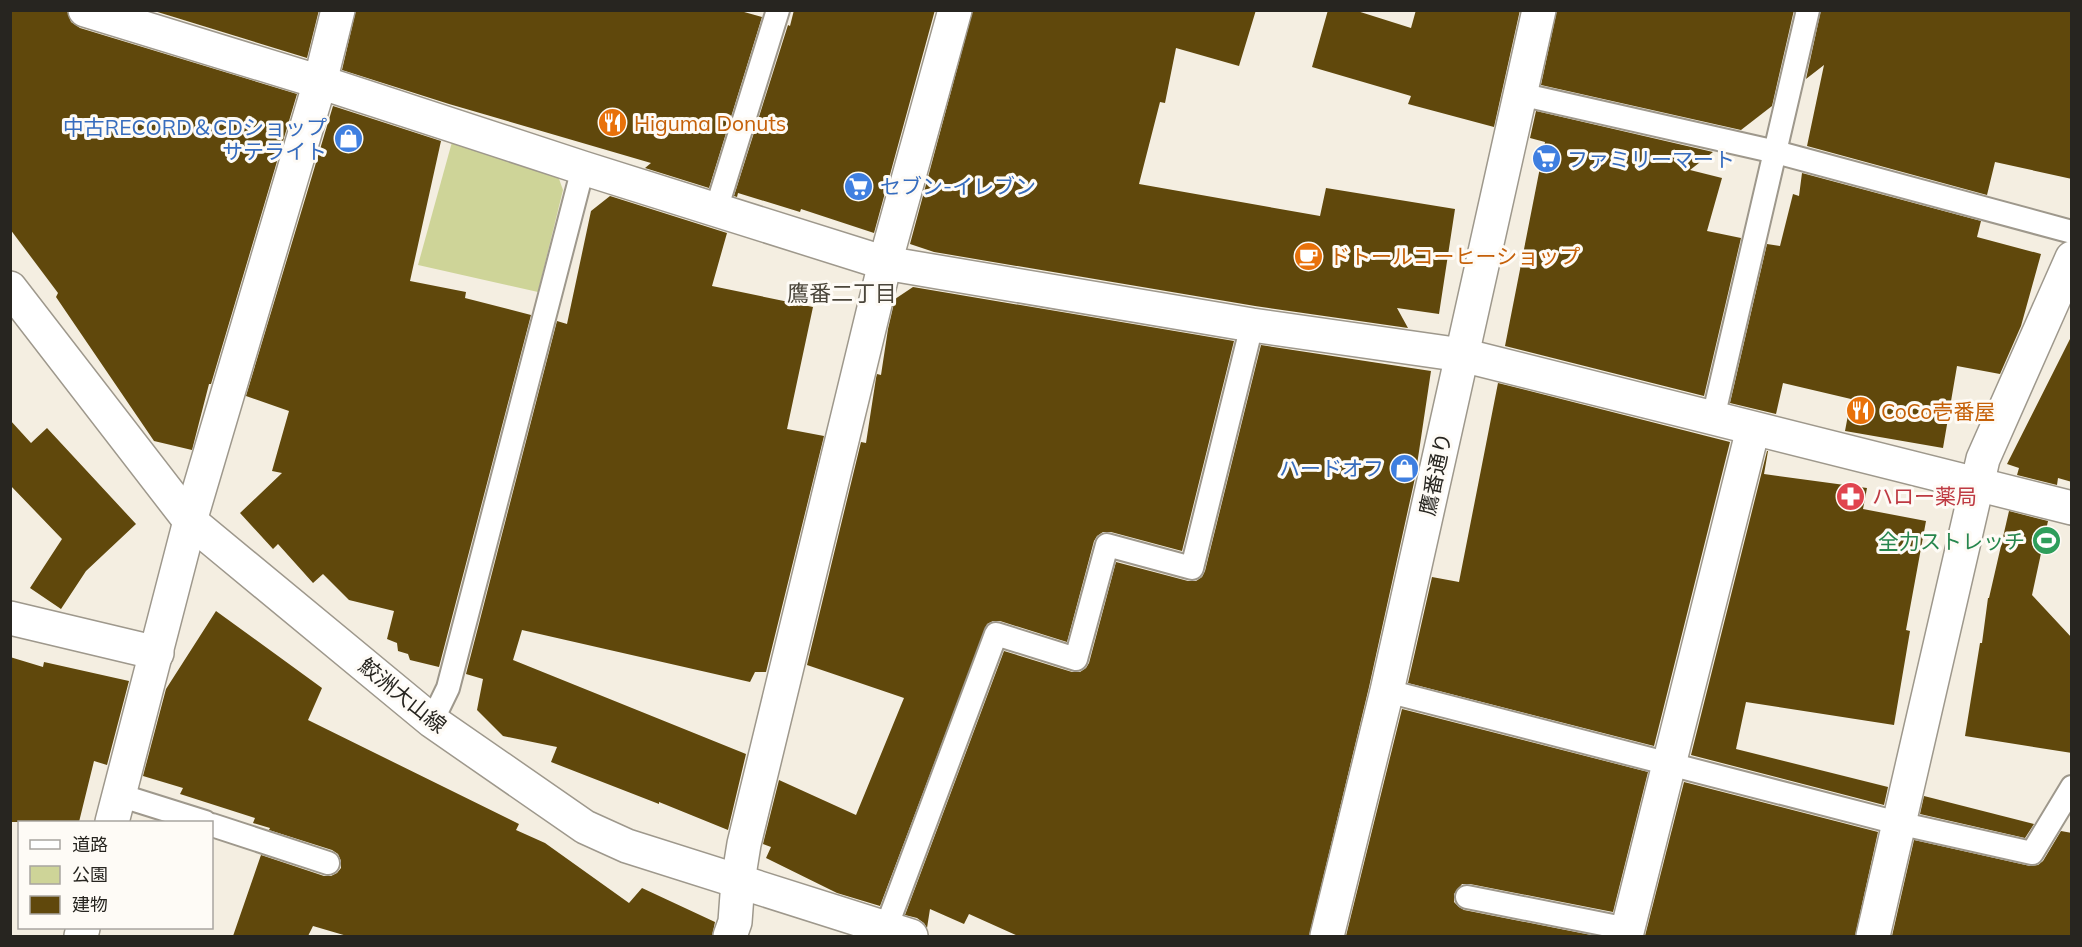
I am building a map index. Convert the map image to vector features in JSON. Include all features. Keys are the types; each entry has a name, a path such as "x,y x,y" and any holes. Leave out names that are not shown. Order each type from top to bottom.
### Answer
{"street":[{"path":"116,809 190,521 320,82 338,10"},
{"path":"730,936 735,922 744,844 885,263 955,10"},
{"name":"鷹番通り","path":"1327,936 1387,691 1539,10"},
{"path":"104,13 885,263 1252,325 1462,355 2072,508"},
{"path":"1873,936 1983,459 2072,258"},
{"name":"鮫洲大山線","path":"10,288 190,521 432,720 585,827 627,846 898,932"},
{"path":"1627,933 1667,763 1752,429"},
{"path":"10,618 157,653"}],"lane":[{"path":"716,210 778,10"},
{"path":"1713,418 1808,10"},
{"path":"1520,94 1776,152 2072,232"},
{"path":"432,720 448,688 583,168"},
{"path":"898,932 996,634 1077,659 1107,545 1192,568 1252,325"},
{"path":"1387,691 1898,823 2032,853 2072,786"},
{"path":"116,809 198,821"},
{"path":"213,825 328,862"},
{"path":"1467,897 1627,933"}],"green space":[{"path":"452,142 558,176 563,190 538,292 418,265"}],"building":[{"path":"10,10 67,10 71,22 80,28 297,94 211,384 209,384 192,450 154,441 56,297 58,293 10,229"},
{"path":"151,10 319,10 307,58"},
{"path":"356,10 737,10 762,17 709,188 645,168 651,163 342,70"},
{"path":"794,10 935,10 874,233 801,209 800,212 738,193 737,197 734,196"},
{"path":"973,10 1256,10 1239,66 1176,48 1165,103 1160,102 1139,184 1320,216 1326,188 1455,209 1439,314 1397,308 1408,328 1255,306 934,252 910,244"},
{"path":"1328,10 1354,10 1411,28 1416,10 1520,10 1494,127 1408,104 1411,96 1312,67"},
{"path":"1557,10 1794,10 1772,106 1741,130 1541,85"},
{"path":"1821,10 2072,10 2072,179 1995,162 1987,195 1807,146 1824,65 1806,79"},
{"path":"333,106 441,141 410,281 466,292 465,298 531,315 439,667 410,660 408,654 398,651 397,643 387,639 394,611 349,600 323,574 313,583 278,544 273,549 240,513 282,473 272,471 289,411 246,396"},
{"path":"1536,111 1713,152 1690,170 1722,178 1707,231 1741,238 1704,396 1505,346 1545,142 1530,138"},
{"path":"1802,173 1981,221 1977,237 2041,254 2021,326 2000,374 1957,366 1943,448 1845,431 1851,399 1783,383 1776,414 1730,403 1767,244 1780,246 1793,194 1799,196"},
{"path":"610,196 727,233 712,286 813,307 787,429 824,436 766,672 755,672 750,682 522,630 513,660 746,754 728,830 551,762 557,747 503,736 477,710 483,679 466,674 557,321 567,324 591,211"},
{"path":"913,287 1234,341 1182,551 1111,532 1103,532 1094,541 1067,642 1000,621 987,624 880,906 837,893 766,858 771,847 763,844 779,780 856,815 904,698 807,665 861,442 866,443 876,378 877,374 881,375 895,299"},
{"path":"2072,335 2072,482 2058,478 2057,485 2017,475 2019,468 2007,464"},
{"path":"1261,345 1431,371 1415,478 1369,687 1309,936 1018,936 969,914 964,924 930,909 927,928 917,918 905,915 1004,651 1072,672 1080,672 1089,663 1116,562 1188,581 1196,581 1202,577"},
{"path":"1498,383 1730,442 1654,746 1408,683 1432,577 1459,582"},
{"path":"10,420 31,443 47,428 136,524 86,571 61,609 30,588 62,539 10,485"},
{"path":"1767,451 1764,474 1867,488 1863,509 1926,521 1906,630 1910,631 1894,725 1746,702 1736,749 1888,787 1884,805 1691,755"},
{"path":"2009,511 2048,521 2032,595 2072,638 2072,753 1965,736 1988,598"},
{"path":"216,611 322,688 308,720 519,824 516,830 545,843 629,903 642,888 715,922 712,936 347,936 313,926 308,936 233,936 261,855 324,876 337,873 341,868 341,861 338,854 332,850 269,830 270,828 253,823 255,818 180,794 183,788 143,776 166,689"},
{"path":"10,657 43,667 44,662 129,681 107,765 94,761 79,821 10,822"},
{"path":"1402,709 1648,772 1613,912 1470,884 1462,884 1454,894 1454,902 1464,910 1596,936 1346,936"},
{"path":"1684,782 1878,832 1855,936 1645,936"},
{"path":"1924,796 2034,824 2025,838 1920,814"},
{"path":"2061,831 2072,833 2072,936 1892,936 1914,840 2030,866 2038,865 2043,861"}],"place":[{"name":"Higuma Donuts","path":"613,123"},
{"name":"中古RECORD＆CDショップ サテライト","path":"348,139"},
{"name":"ファミリーマート","path":"1546,159"},
{"name":"セブン-イレブン","path":"859,186"},
{"name":"ドトールコーヒーショップ","path":"1308,256"},
{"name":"CoCo壱番屋","path":"1860,411"},
{"name":"ハードオフ","path":"1405,468"},
{"name":"ハロー薬局","path":"1851,496"},
{"name":"全力ストレッチ","path":"2046,541"}],"district":[{"name":"鷹番二丁目","path":"842,293"}]}
